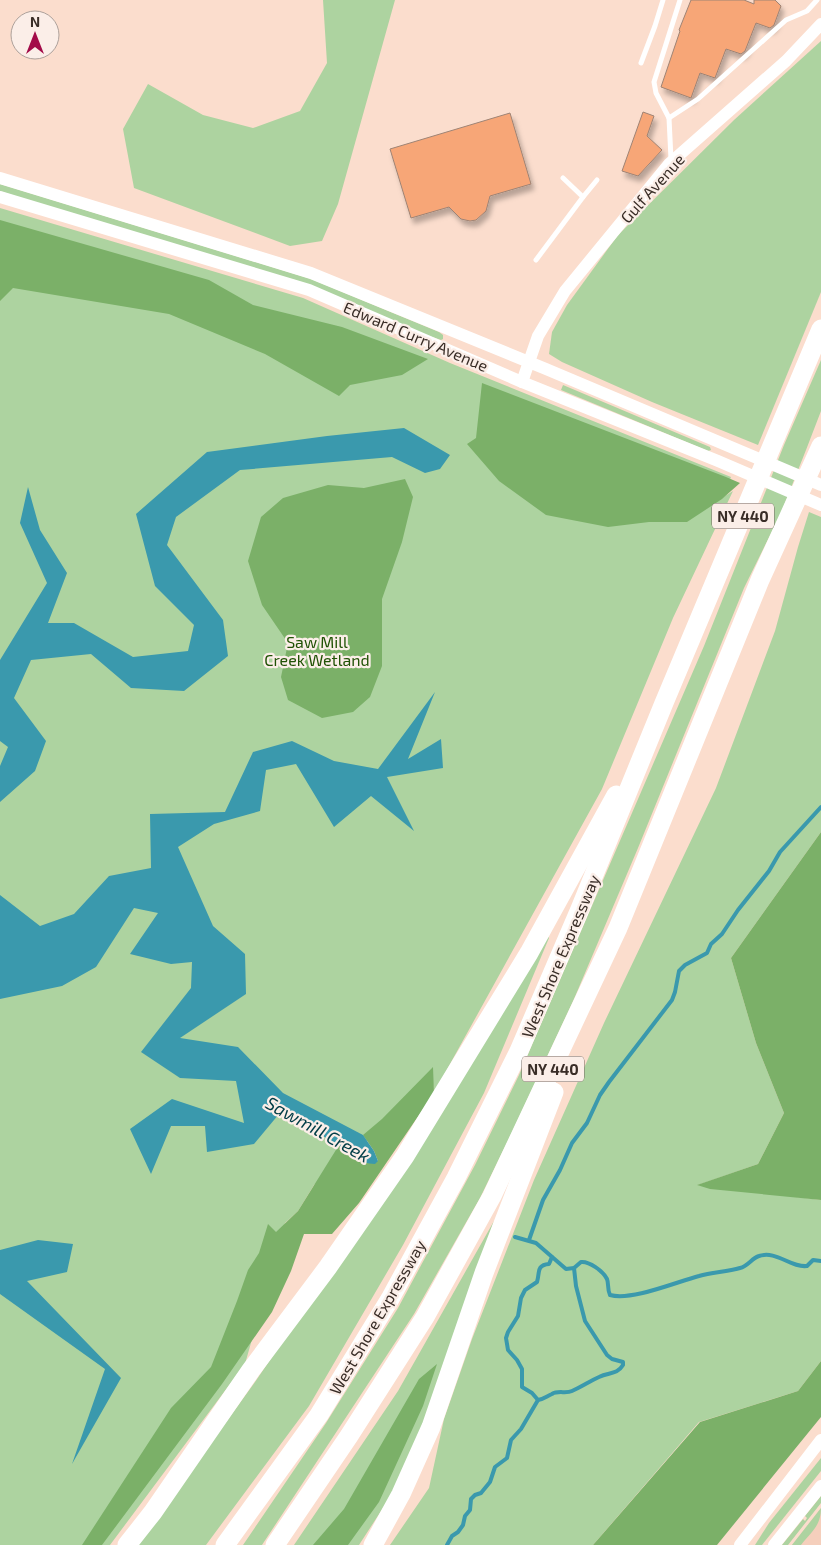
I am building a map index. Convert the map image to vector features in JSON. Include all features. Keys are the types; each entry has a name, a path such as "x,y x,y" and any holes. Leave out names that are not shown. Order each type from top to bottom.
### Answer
{"highway":[{"name":"West Shore Expressway","path":"225,1545 319,1415 390,1299 456,1178 519,1051 580,910 664,703 821,329"},
{"name":"NY 440","path":"276,1545 349,1436 430,1308 492,1196 618,928 760,580 821,446"},
{"path":"127,1545 154,1512 404,1156 529,954 664,703"},
{"path":"372,1545 401,1494 430,1427 484,1273 618,928"}],"street":[{"name":"Gulf Avenue","path":"522,382 538,336 565,291 672,162 786,61 821,24"},
{"name":"Edward Curry Avenue","path":"0,178 312,273 821,485"},
{"name":"Edward Curry Avenue","path":"0,197 309,290 522,382 718,461 821,505"},
{"path":"740,1545 821,1440"},
{"path":"774,1545 821,1486"}],"lane":[{"path":"641,63 663,0"},
{"path":"672,162 668,118 656,93 654,82 680,0"},
{"path":"668,118 698,99 786,20 807,11 817,0"},
{"path":"563,178 583,197"},
{"path":"536,260 597,180"}],"shaded area":[{"path":"821,1508 821,1545 792,1545"}],"green space":[{"path":"323,0 395,0 338,204 322,241 290,246 134,188 123,129 148,84 203,115 253,128 300,111 327,63"},
{"path":"821,41 821,292 758,445 652,402 562,362 549,354 552,332 567,305 618,235 734,120"},
{"path":"0,184 311,279 439,332 443,335 443,339 441,340 0,191"},
{"name":"Saw Mill Creek Wetland","path":"0,208 303,298 450,363 731,477 722,498 733,491 673,618 602,789 434,1093 433,1083 412,1104 314,1185 298,1211 285,1223 245,1364 110,1545 0,1545"},
{"path":"0,220 209,280 253,305 342,327 428,359 402,375 350,385 339,396 265,354 169,314 13,288 0,301"},
{"path":"821,360 821,411 781,513 744,588 574,999 480,1198 414,1314 262,1545 243,1545 326,1423 398,1308 475,1165 519,1075 704,646 784,445"},
{"path":"482,383 740,483 722,499 687,522 649,522 608,527 546,515 499,481 467,444 476,438"},
{"path":"563,385 710,447 711,450 708,451 561,390"},
{"path":"405,479 413,497 402,542 382,599 382,666 370,697 353,712 322,718 288,700 281,677 288,643 262,605 248,561 261,517 283,498 328,485 364,488"},
{"path":"809,512 821,517 821,832 731,958 756,1043 784,1113 758,1164 698,1185 821,1200 821,1361 798,1391 699,1422 593,1545 390,1545 429,1488 444,1419 472,1339 534,1180 604,1023 716,788 775,631"},
{"path":"821,832 821,1200 710,1189 697,1185 758,1164 784,1113 756,1043 731,958"},
{"path":"546,933 549,938 484,1093 403,1245 309,1406 206,1545 137,1545 255,1382 354,1236"},
{"path":"433,1067 434,1093 359,1203 332,1234 304,1234 291,1271 272,1312 222,1384 102,1545 82,1545 171,1408 211,1367 248,1270 259,1253 268,1224 276,1232 298,1211 339,1145 357,1159 378,1161 374,1151 363,1135 382,1119"},
{"path":"494,1221 434,1402 396,1488 359,1545 294,1545 398,1391"},
{"path":"821,1361 821,1417 717,1545 593,1545 700,1422 798,1391"},
{"path":"437,1364 423,1406 379,1502 348,1545 313,1545 344,1509 419,1379"},
{"path":"821,1458 821,1471 762,1545 755,1545 769,1523"},
{"path":"821,1496 821,1503 788,1545 782,1545 803,1519 805,1521 807,1518 805,1516"},
{"path":"821,1508 819,1520 812,1532 801,1545 792,1545"}],"water":[{"path":"404,428 450,455 440,469 425,473 392,457 240,470 176,517 167,545 223,620 228,656 184,691 131,688 91,654 31,660 14,698 46,741 35,771 0,802 0,766 8,747 0,741 0,660 47,583 20,523 28,487 40,530 67,573 48,623 74,623 133,657 188,651 194,625 155,586 136,514 207,452"},
{"name":"Sawmill Creek","path":"435,692 408,759 441,739 443,768 387,777 414,831 371,796 334,827 296,764 266,770 260,811 214,824 178,847 213,926 245,954 246,994 180,1038 238,1047 283,1093 363,1135 374,1151 378,1161 375,1164 370,1164 360,1160 324,1136 279,1114 254,1144 207,1152 205,1126 171,1126 151,1174 130,1129 172,1099 244,1123 236,1081 180,1078 141,1052 191,988 192,962 171,964 130,954 158,913 134,908 96,967 62,986 0,999 0,895 40,926 74,914 109,876 151,868 150,814 225,812 253,752 292,741 334,761 378,769"},
{"path":"38,1240 73,1244 67,1272 27,1281 121,1378 72,1464 105,1369 0,1294 0,1250"}],"building":[{"path":"691,0 744,0 754,4 754,0 775,0 781,6 774,25 770,28 756,23 745,51 741,54 726,49 715,78 700,73 691,98 661,87 679,30"},
{"path":"643,112 654,116 647,136 662,150 638,176 622,171"},
{"path":"510,113 531,184 490,196 486,211 476,220 461,219 449,207 411,218 390,149"}],"waterway":[{"path":"529,1240 543,1200 560,1170 572,1143 587,1123 600,1095 609,1082 672,1000 679,971 685,965 707,953 711,944 722,934 738,910 769,871 780,852 821,807"},
{"path":"515,1237 536,1243 566,1269 574,1268 581,1262 592,1265 607,1279 610,1295 619,1296 642,1293 699,1276 740,1268 757,1257 765,1255 771,1255 801,1266 807,1266 813,1260 821,1261"},
{"path":"538,1400 532,1393 522,1387 522,1369 508,1350 506,1338 518,1316 521,1298 525,1290 537,1282 540,1268 549,1264 552,1257"},
{"path":"447,1545 452,1536 463,1525 465,1516 470,1510 471,1499 481,1493 490,1482 495,1467 507,1458 511,1440 521,1429 538,1400 554,1393 572,1391 603,1375 615,1372 623,1365 623,1362 612,1359 607,1355 585,1321 576,1286 574,1268"}]}
